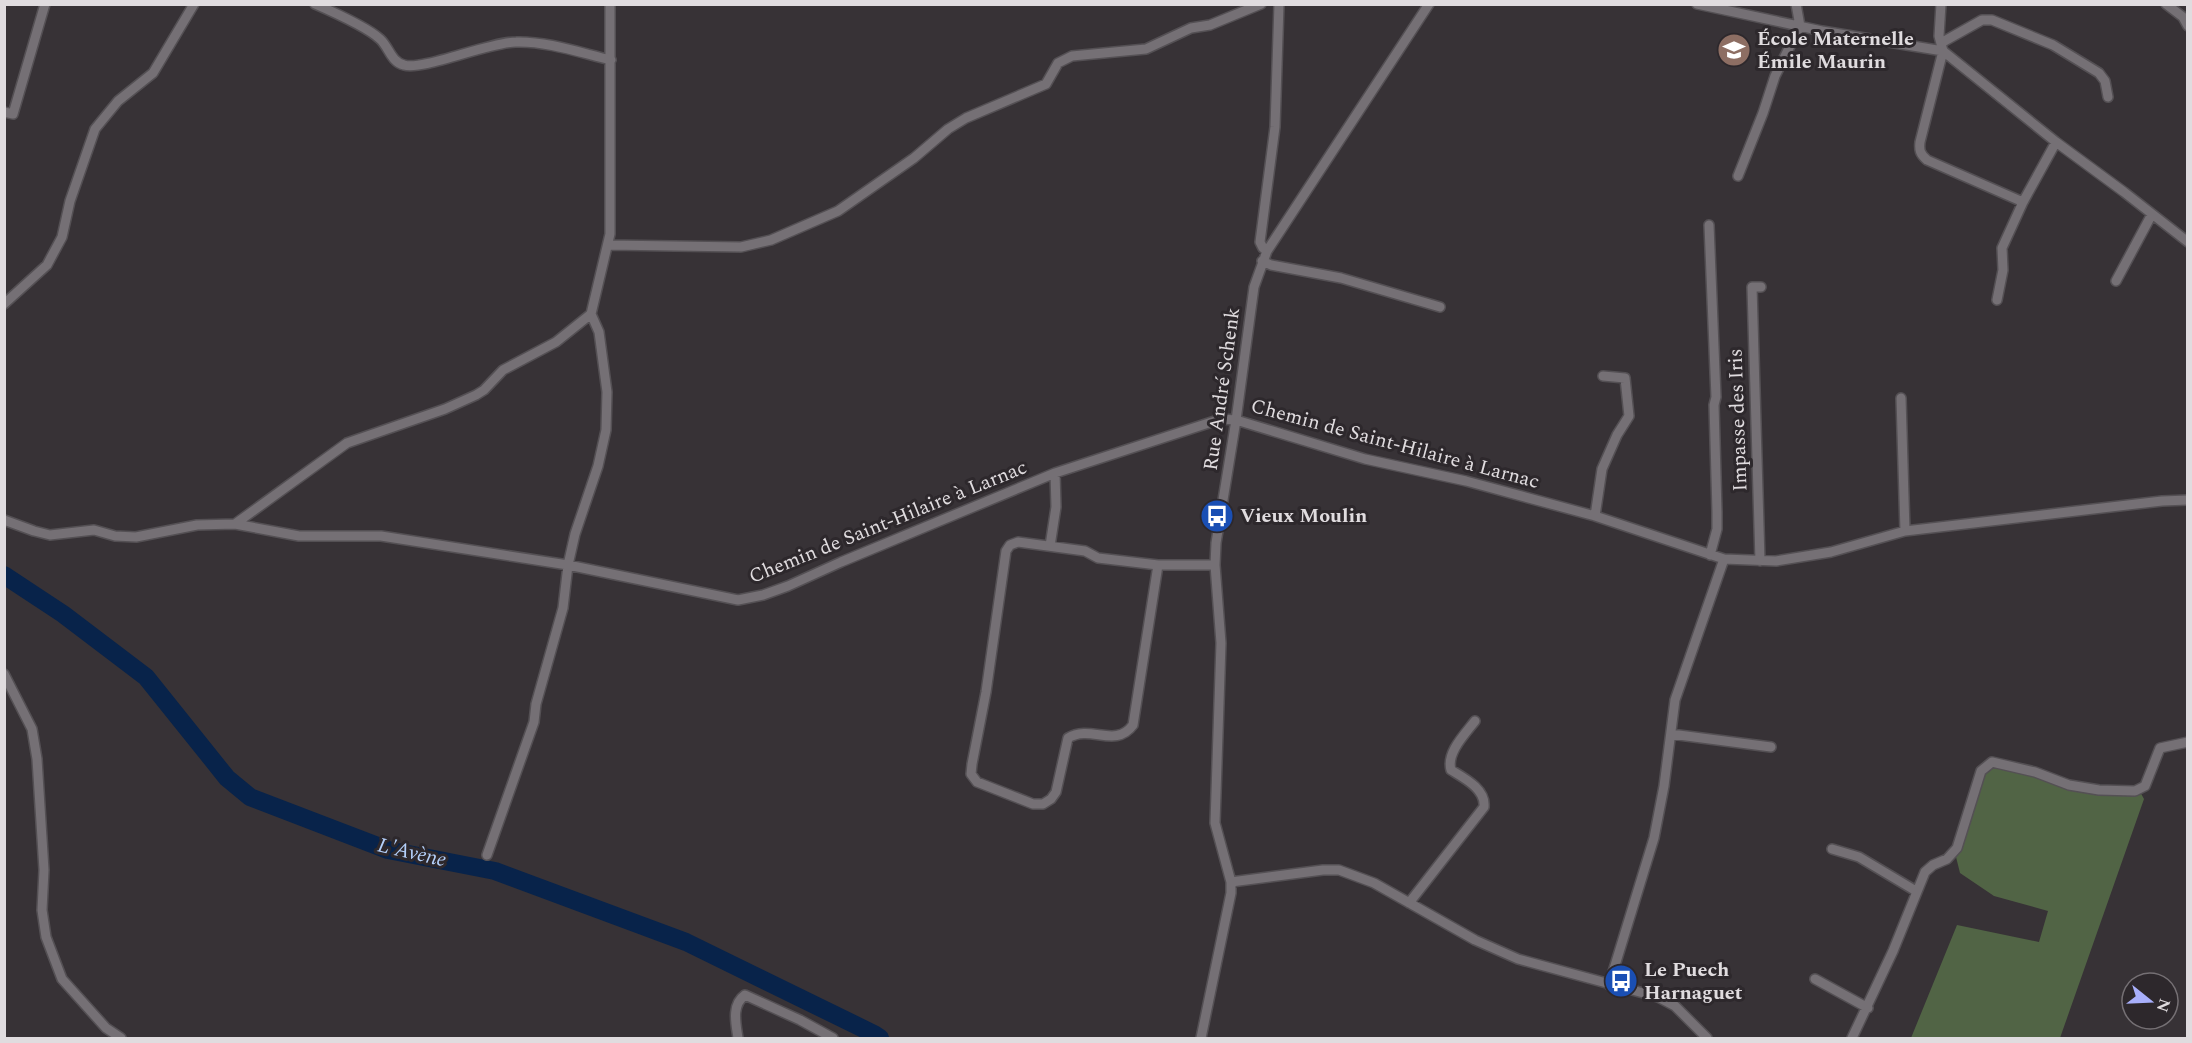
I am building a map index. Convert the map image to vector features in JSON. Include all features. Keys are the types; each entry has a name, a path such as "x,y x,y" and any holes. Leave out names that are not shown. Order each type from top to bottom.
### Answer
{"street":[{"path":"4,111 13,114 45,4"},
{"path":"4,304 47,265 63,237 70,201 95,129 118,101 153,73 194,4"},
{"path":"315,4 334,12 380,39 395,60 405,66 422,64 486,46 516,42 538,44 611,60"},
{"path":"235,524 347,443 445,409 476,395 503,370 556,342 591,314 595,305 597,282 608,245 610,4"},
{"path":"608,245 741,247 771,240 838,211 966,118 1046,84 1058,63 1072,56 1146,49 1191,28 1210,25 1261,4"},
{"path":"1267,251 1260,242 1275,127 1279,4"},
{"name":"Rue André Schenk","path":"1201,1038 1231,893 1231,882 1215,823 1221,643 1215,565 1216,543 1254,287 1267,251 1429,4"},
{"path":"1697,4 1800,26 1942,47 2056,142 2187,242"},
{"path":"1738,176 1775,76 1800,26 1796,4"},
{"path":"1941,4 1939,36 1942,47 1919,149 1927,160 2023,202"},
{"path":"2166,4 2183,17 2187,27"},
{"path":"1942,47 1982,20 1992,20 2053,45 2099,73 2105,81 2108,97"},
{"path":"1997,300 2003,270 2002,248 2023,202 2056,142"},
{"path":"2116,280 2152,214"},
{"path":"1709,225 1716,397 1714,405 1717,512 1717,529 1710,555"},
{"path":"1262,261 1271,265 1341,278 1440,307"},
{"path":"1699,264 1710,263"},
{"name":"Impasse des Iris","path":"1760,561 1752,287 1761,287"},
{"path":"487,855 534,722 536,704 563,608 568,565 575,534 598,466 606,430 606,382 599,332 591,314"},
{"path":"1595,516 1602,469 1617,435 1629,416 1625,378 1603,376"},
{"path":"1901,398 1905,531"},
{"name":"Chemin de Saint-Hilaire à Larnac","path":"4,520 50,535 94,530 115,536 136,537 197,525 235,524 299,536 381,536 568,565 738,600 763,596 788,586 1055,473 1221,419 1236,420 1365,459 1466,481 1595,516 1724,560 1776,561 1832,552 1905,531 2187,500"},
{"path":"1050,546 1056,507 1055,473"},
{"path":"1158,565 1133,725 1127,733 1119,737 1076,734 1068,738 1056,792 1052,799 1043,804 1033,804 978,782 971,774 986,692 1006,551 1010,545 1018,542 1050,546 1085,551 1098,558 1158,565 1215,565"},
{"path":"1609,985 1654,838 1664,786 1675,700 1724,560"},
{"path":"4,674 32,729 37,759 44,870 42,910 46,937 62,979 106,1028 121,1038"},
{"path":"1409,903 1484,807 1485,800 1479,792 1451,770 1449,762 1451,755 1475,721"},
{"path":"1671,734 1770,747"},
{"path":"1852,1038 1868,1008 1925,872 1933,865 1947,859 1957,848 1982,771 1992,762 2035,772 2069,785 2100,790 2135,791 2145,786 2160,747 2187,742"},
{"path":"1832,849 1859,857 1916,891"},
{"path":"1231,882 1339,870 1374,883 1475,940 1518,959 1658,997 1675,1006 1707,1038"},
{"path":"1815,979 1868,1008"},
{"path":"738,1038 736,1006 741,997 745,995 833,1038"}],"green space":[{"path":"1995,767 2106,795 2138,788 2144,799 2060,1038 1911,1038 1957,925 2039,942 2048,911 1994,896 1960,873 1956,857 1982,777"}],"waterway":[{"name":"L'Avène","path":"4,575 63,614 146,677 227,778 250,797 388,850 495,871 686,942 880,1038"}],"place":[{"name":"École Maternelle Émile Maurin","path":"1734,50"},
{"name":"Vieux Moulin","path":"1217,516"},
{"name":"Le Puech Harnaguet","path":"1621,981"}]}
